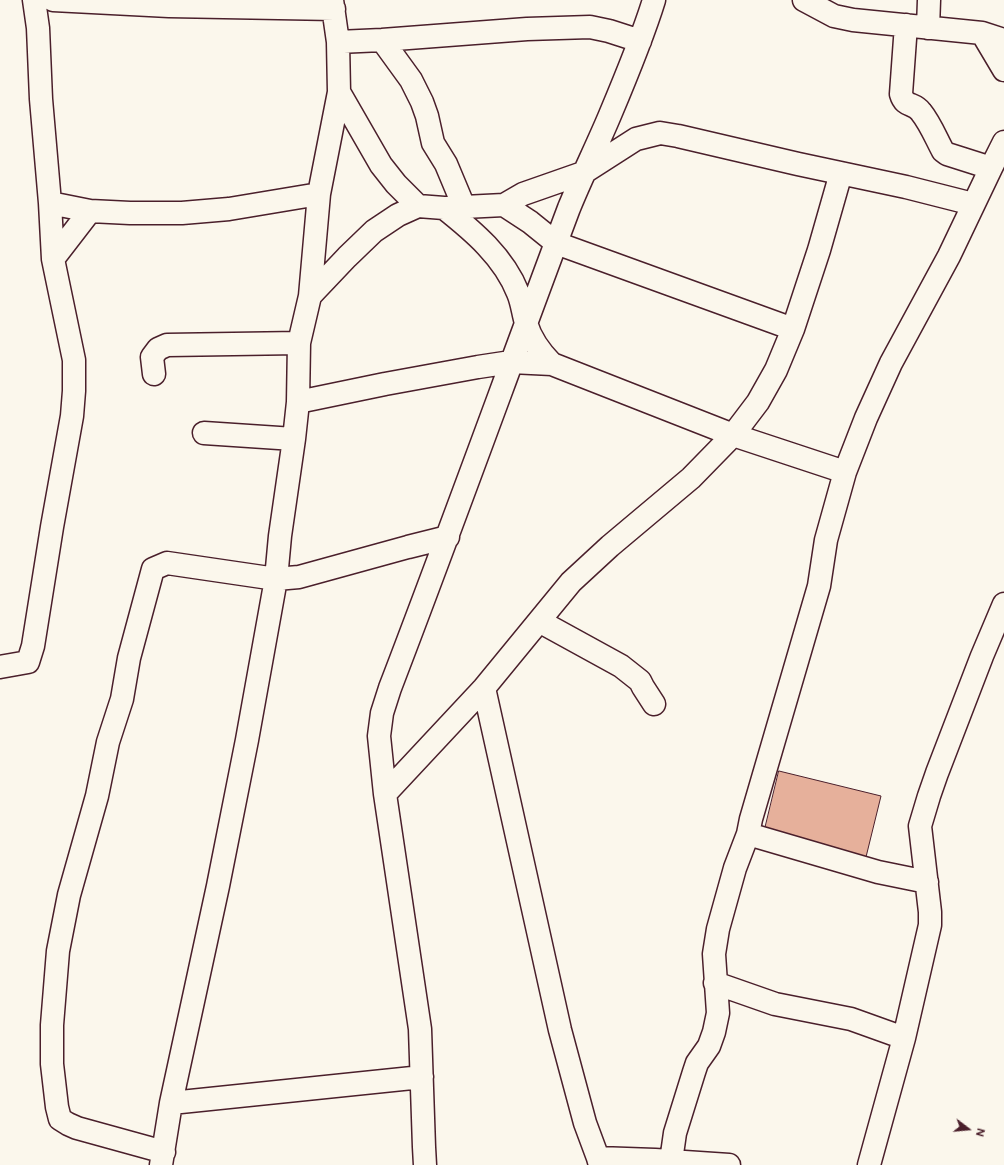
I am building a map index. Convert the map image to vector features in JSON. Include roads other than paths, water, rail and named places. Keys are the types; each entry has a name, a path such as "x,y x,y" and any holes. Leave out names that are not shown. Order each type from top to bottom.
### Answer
{"street":[{"path":"0,667 28,662 33,646 72,416 74,391 74,360 53,259 41,99 38,28 34,0"},
{"path":"53,0 169,6 333,5 338,42 339,92 319,194 310,296 299,343 298,402 280,536 276,579 241,771 171,1103 162,1158 77,1128 60,1119 57,1107 52,1064 52,1025 58,950 69,895 97,796 108,742 122,699 129,658 153,569 167,563 276,579 299,577 408,546 448,537"},
{"path":"425,1165 420,1030 385,794 378,736 382,713 556,243 583,173 610,116 640,41 654,0"},
{"path":"805,0 834,16 853,20 982,33 1004,40"},
{"path":"928,28 929,0"},
{"path":"906,25 901,94 903,100 908,104 916,106 922,112 947,154 991,168"},
{"path":"338,42 527,29 590,27 609,30 640,41"},
{"path":"982,33 1004,70"},
{"path":"382,40 411,80 422,102 427,116 433,143 446,164 454,207 472,231 492,252 506,270 518,293 532,340 552,364"},
{"path":"339,92 381,165 396,184 418,206"},
{"path":"610,116 636,139"},
{"path":"310,296 374,231 398,215 418,206 454,207 504,205 523,194 583,173 636,139 660,133 906,187 973,204"},
{"path":"671,1161 676,1133 694,1072 697,1064 709,1046 718,1013 714,954 718,929 735,868 748,834 783,710 791,676 819,586 826,540 845,472 866,418 891,363 949,256 1004,142"},
{"path":"385,794 484,688 571,582 610,546 691,478 733,435 758,402 776,370 793,329 819,250 841,173"},
{"path":"50,203 90,211 130,214 182,213 229,209 319,194"},
{"path":"504,205 530,222 556,243 793,329"},
{"path":"53,259 90,211"},
{"path":"154,374 152,357 158,349 167,345 299,343"},
{"path":"298,402 385,384 511,362 552,364 733,435 845,472"},
{"path":"204,433 294,439"},
{"path":"869,1165 904,1038 930,925 927,882 920,826 929,796 982,656 1004,604"},
{"path":"539,621 626,669 640,681 642,687 654,704"},
{"path":"484,688 560,1030 585,1123 599,1161 671,1161 729,1165"},
{"path":"748,834 878,872 927,882"},
{"path":"716,983 775,1004 851,1019 904,1038"},
{"path":"171,1103 422,1077"}]}
